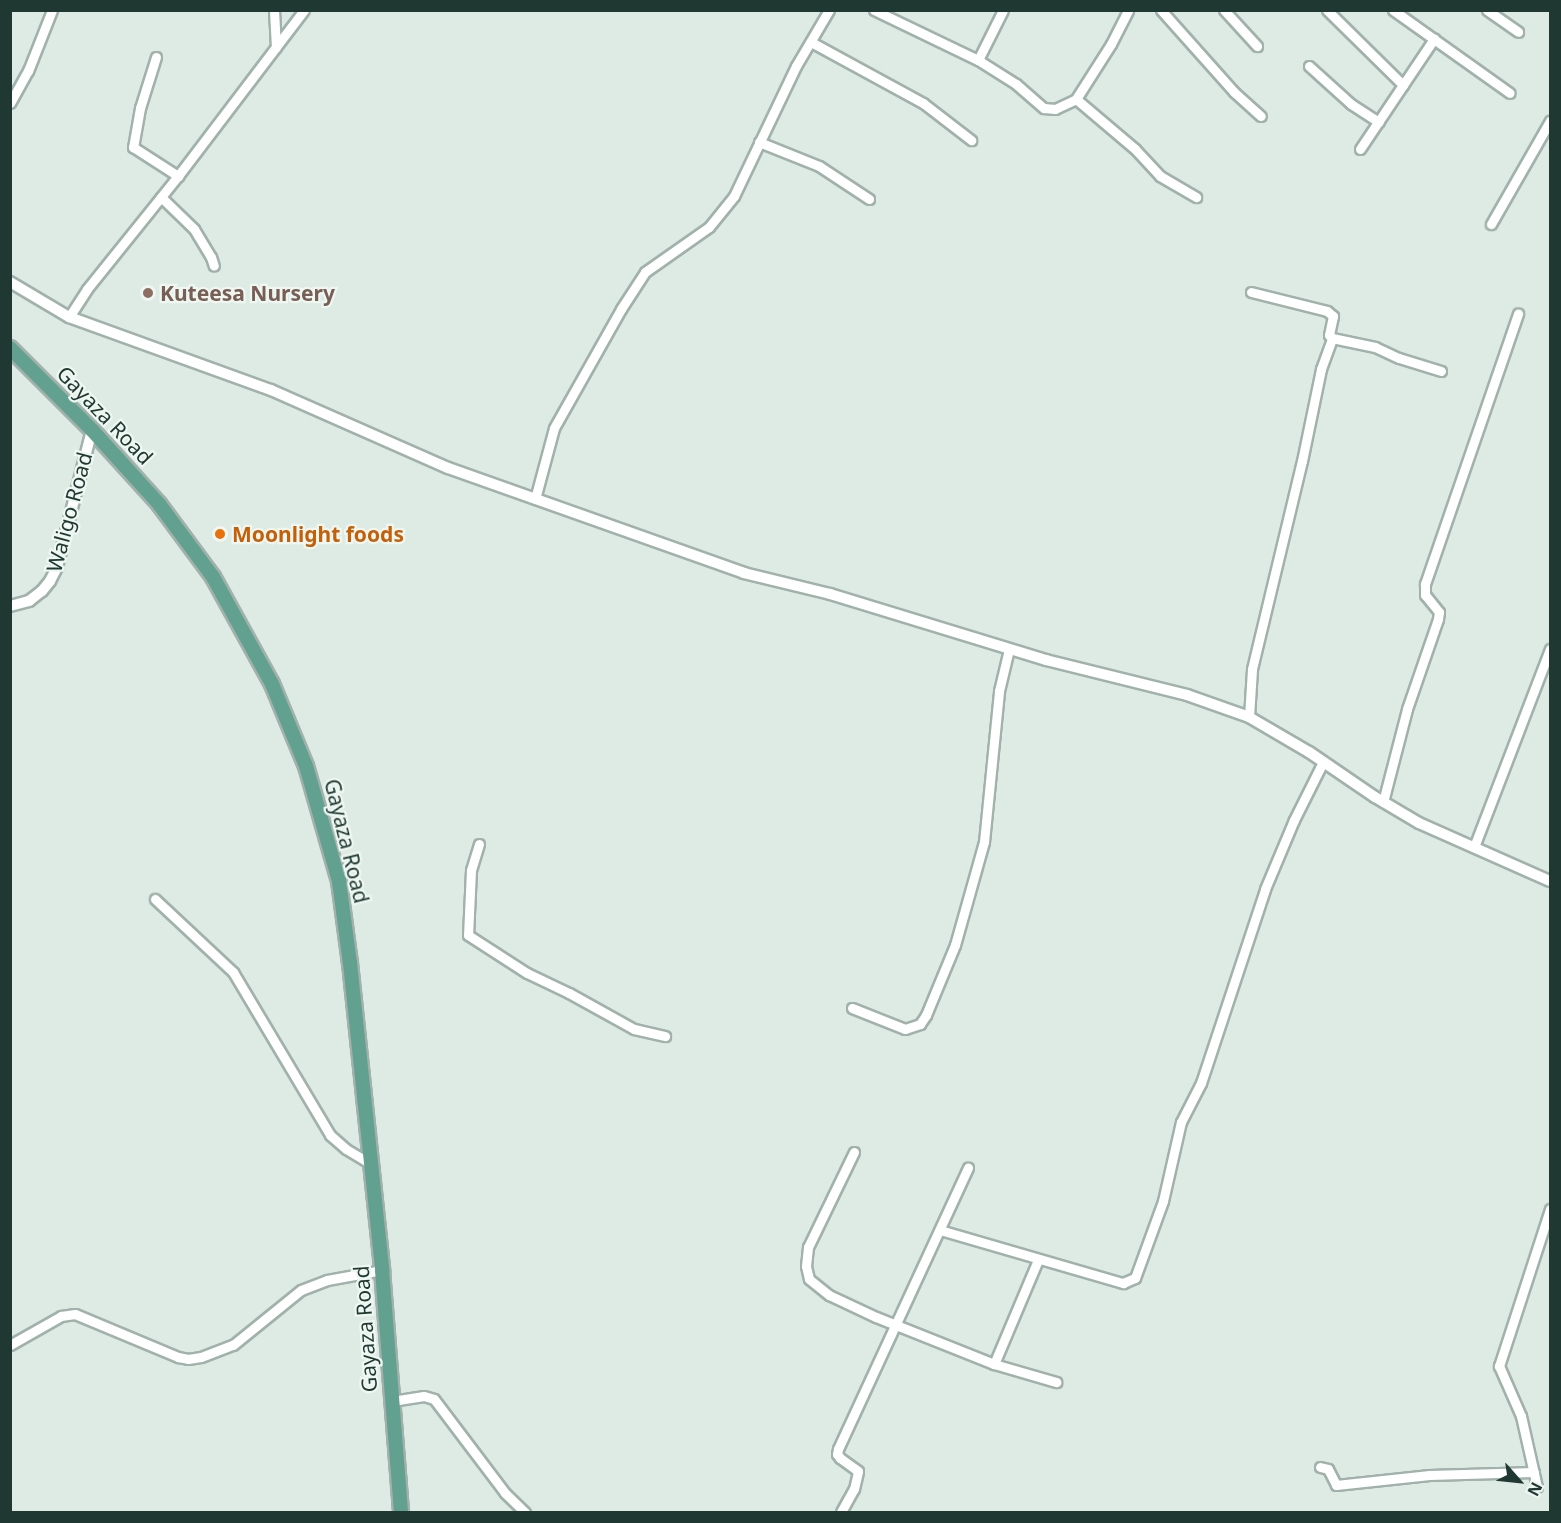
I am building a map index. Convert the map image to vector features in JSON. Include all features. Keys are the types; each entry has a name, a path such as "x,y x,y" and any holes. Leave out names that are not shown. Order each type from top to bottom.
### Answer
{"main road":[{"name":"Gayaza Road","path":"10,348 92,430 159,504 213,577 272,684 306,766 339,881 382,1270 402,1512"}],"street":[{"path":"10,103 28,71 52,10"},
{"path":"274,10 276,47"},
{"path":"69,317 87,289 178,176 304,10"},
{"path":"535,499 554,428 621,309 645,272 709,226 734,195 759,141 829,10"},
{"path":"874,10 978,60 1003,74 1044,108 1055,110 1076,99 1111,44 1128,10"},
{"path":"978,60 1003,10"},
{"path":"1161,10 1234,92 1261,116"},
{"path":"1224,10 1257,46"},
{"path":"1327,10 1403,85"},
{"path":"1393,10 1510,93"},
{"path":"1487,10 1518,32"},
{"path":"1360,149 1434,39"},
{"path":"811,42 923,104 971,140"},
{"path":"156,57 140,108 133,147 178,176"},
{"path":"1309,66 1351,104 1379,122"},
{"path":"1076,99 1135,149 1160,177 1196,197"},
{"path":"1491,224 1551,121"},
{"path":"759,141 819,166 869,199"},
{"path":"162,196 194,229 214,266"},
{"path":"10,282 69,317 242,378 316,408 448,468 744,573 830,594 1009,649 1187,695 1249,717 1419,823 1551,881"},
{"path":"1249,717 1254,658 1302,461 1321,369 1332,338 1329,335 1333,316 1327,311 1251,292"},
{"path":"1383,802 1407,709 1438,619 1439,612 1425,595 1425,584 1518,314"},
{"path":"1332,338 1375,347 1399,358 1441,371"},
{"name":"Waligo Road","path":"10,606 29,601 42,591 57,567 92,430"},
{"path":"852,1008 905,1029 920,1024 926,1015 956,945 984,842 999,691 1009,649"},
{"path":"1474,848 1550,649"},
{"path":"940,1230 1123,1283 1135,1278 1163,1201 1181,1122 1201,1083 1265,889 1294,820 1323,762"},
{"path":"479,844 471,870 468,935 527,973 634,1029 665,1036"},
{"path":"155,899 234,972 330,1135 346,1149 371,1164"},
{"path":"854,1152 808,1246 806,1266 809,1279 819,1289 897,1326 994,1364 1056,1382"},
{"path":"841,1512 854,1489 858,1471 840,1458 837,1454 838,1449 897,1326 968,1168"},
{"path":"1537,1487 1521,1416 1499,1366 1551,1209"},
{"path":"994,1364 1038,1260"},
{"path":"10,1345 61,1316 75,1314 178,1357 188,1359 201,1357 232,1345 301,1290 327,1280 382,1270"},
{"path":"392,1401 424,1396 434,1399 505,1493 525,1512"},
{"path":"1320,1467 1328,1469 1336,1485 1429,1474 1534,1472"}],"place":[{"name":"Kuteesa Nursery","path":"148,293"},
{"name":"Moonlight foods","path":"220,534"}]}
